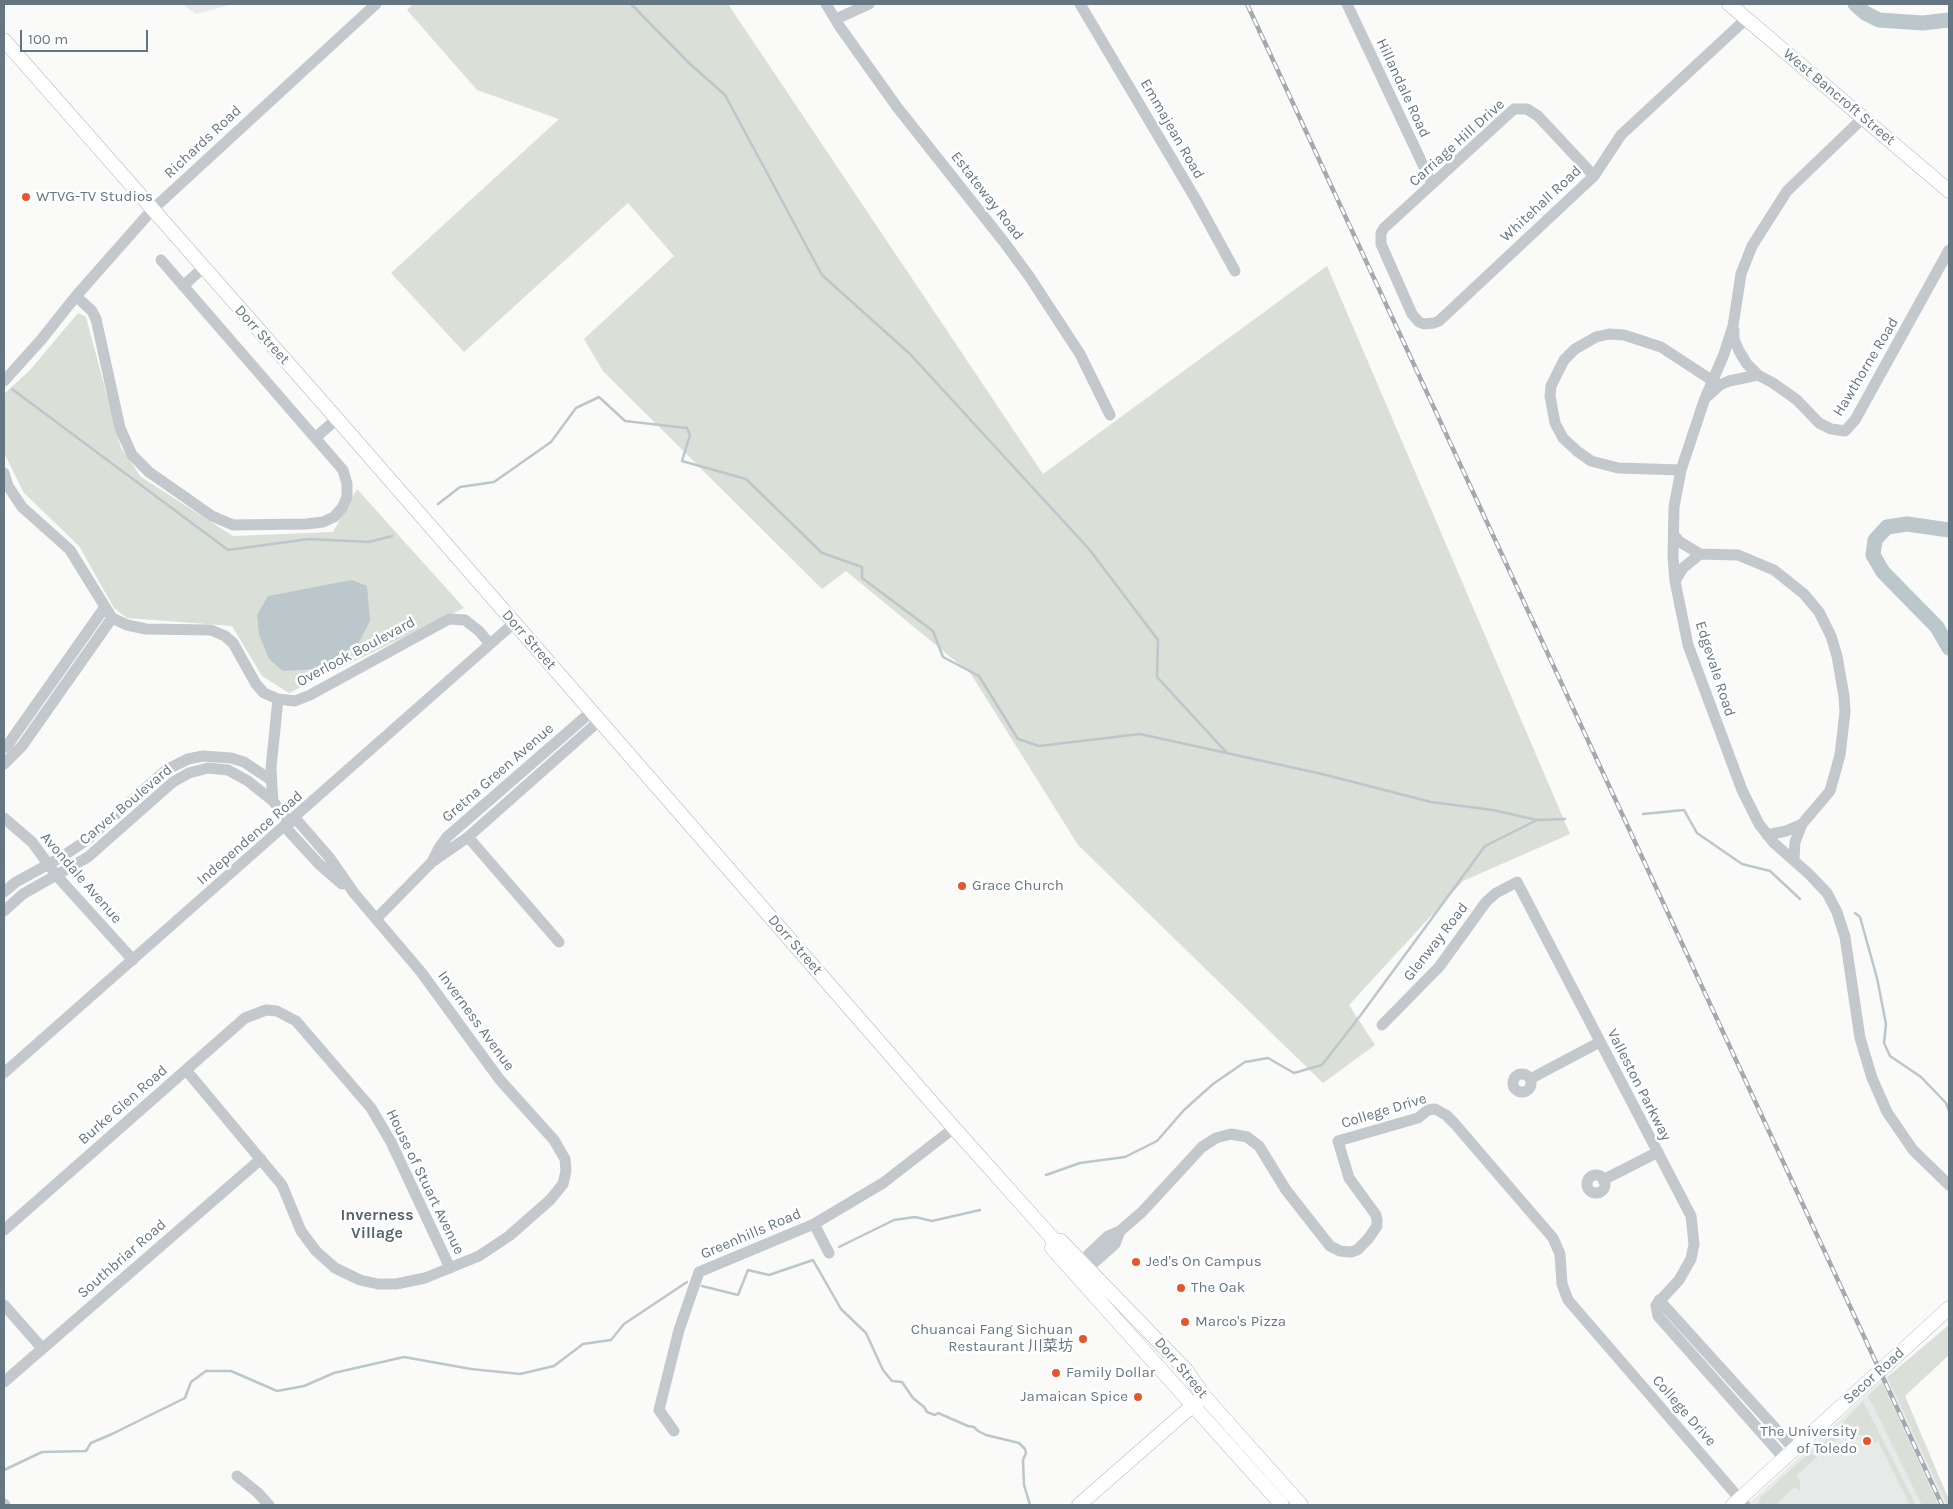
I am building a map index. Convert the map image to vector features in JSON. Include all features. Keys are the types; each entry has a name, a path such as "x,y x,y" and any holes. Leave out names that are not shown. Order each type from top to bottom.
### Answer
{"main road":[{"name":"West Bancroft Street","path":"1728,4 1949,191"},
{"name":"Dorr Street","path":"4,40 337,419 954,1128 1054,1240 1061,1241 1086,1263 1186,1370 1204,1396 1301,1505"},
{"name":"Dorr Street","path":"1054,1240 1052,1248 1282,1505"},
{"name":"Secor Road","path":"1739,1503 1789,1453 1949,1308"},
{"path":"1079,1505 1204,1396"}],"street":[{"name":"Richards Road","path":"4,381 152,210 376,4"},
{"name":"Estateway Road","path":"826,4 840,28 897,107 986,218 1029,276 1080,354 1110,415"},
{"path":"836,20 869,4"},
{"name":"Emmajean Road","path":"1080,4 1195,198 1235,271"},
{"name":"Hillandale Road","path":"1350,5 1432,184"},
{"name":"Whitehall Road","path":"1399,286 1412,314 1419,322 1424,324 1434,323 1594,176 1620,135 1746,19"},
{"name":"Carriage Hill Drive","path":"1399,286 1381,244 1381,233 1384,228 1514,110 1520,108 1527,109 1538,116 1594,176"},
{"name":"Edgevale Road","path":"1863,118 1787,191 1752,246 1742,274 1733,326 1704,401 1681,470 1674,507 1675,581 1688,645 1742,790 1759,824 1767,835 1794,859 1827,893 1837,912 1845,937 1860,1038 1872,1078 1887,1112 1913,1150 1949,1185"},
{"name":"Hawthorne Road","path":"1733,326 1734,340 1739,351 1747,364 1758,375 1798,400 1819,423 1830,429 1845,431 1856,420 1949,250"},
{"path":"76,296 92,311 96,319 120,428 132,455 149,472 212,516 233,525 262,526 314,523 334,517 342,508 346,497 347,484 343,470 161,260"},
{"path":"183,286 203,268"},
{"path":"1681,470 1618,468 1591,461 1577,451 1563,438 1555,423 1551,402 1551,386 1555,374 1564,360 1575,349 1596,337 1609,334 1624,335 1661,347 1712,381"},
{"path":"1704,401 1712,392 1729,381 1758,375"},
{"path":"316,437 337,419"},
{"path":"4,473 8,486 22,507 70,550 112,618 127,625 146,629 211,630 225,636 233,643 256,684 264,693 278,699 272,780 273,801"},
{"path":"1674,535 1680,542 1700,554 1738,555 1774,570 1804,594 1819,612 1831,636 1837,656 1844,696 1840,755 1830,791 1802,824 1795,842 1794,859"},
{"path":"1675,581 1683,568 1700,554"},
{"path":"4,748 105,607"},
{"path":"4,764 22,746 112,618"},
{"name":"Overlook Boulevard","path":"278,699 295,701 310,695 449,619 465,620 479,631 490,644"},
{"name":"Independence Road","path":"4,1073 514,623"},
{"name":"Gretna Green Avenue","path":"432,862 439,848 451,834 595,716"},
{"name":"Gretna Green Avenue","path":"376,918 432,862 467,837 595,716"},
{"name":"Carver Boulevard","path":"4,892 16,882 87,840 166,770 188,760 203,756 231,758 244,762 272,780"},
{"name":"Carver Boulevard","path":"4,911 23,894 88,857 173,782 189,773 208,768 228,770 248,780 273,801"},
{"name":"Inverness Avenue","path":"273,801 319,864 354,893 376,918 455,1017 500,1080 554,1140 565,1159 566,1171 563,1184 550,1200 509,1236 479,1256 450,1268"},
{"name":"Avondale Avenue","path":"4,818 32,842 57,876 133,960"},
{"path":"465,822 467,837 559,942"},
{"path":"1767,835 1786,831 1802,824"},
{"path":"451,834 467,837"},
{"name":"Glenway Road","path":"1382,1025 1440,967 1486,902 1496,893 1517,882"},
{"name":"Valleston Parkway","path":"1517,882 1690,1216 1694,1244 1691,1258 1684,1273 1659,1300"},
{"name":"Burke Glen Road","path":"4,1230 245,1018 266,1010"},
{"name":"House of Stuart Avenue","path":"266,1010 277,1010 296,1021 371,1108 391,1142 450,1268"},
{"path":"1530,1079 1600,1042"},
{"path":"186,1070 282,1185 301,1231 316,1252 335,1268 360,1280 378,1284 396,1284 425,1278 450,1268"},
{"name":"College Drive","path":"1086,1263 1088,1255 1108,1236 1120,1231 1153,1200 1202,1147 1216,1138 1231,1134 1240,1135 1254,1141 1263,1152 1286,1190 1330,1246 1340,1251 1351,1252 1357,1250 1368,1239 1376,1226 1377,1220 1376,1215 1349,1178 1338,1141 1418,1118 1428,1110 1441,1112 1455,1124 1552,1238 1560,1254 1562,1284 1568,1300 1739,1503"},
{"name":"Greenhills Road","path":"674,1431 659,1410 679,1330 700,1272 814,1224 883,1182 954,1128"},
{"path":"1604,1180 1658,1152"},
{"name":"Southbriar Road","path":"4,1382 261,1159"},
{"path":"814,1224 829,1253"},
{"path":"1659,1300 1710,1356 1789,1453 1700,1364 1658,1316 1656,1304 1659,1300"},
{"path":"4,1305 42,1348"},
{"path":"1700,1364 1710,1356"},
{"path":"237,1476 257,1492 269,1505"}],"shaded area":[{"path":"182,4 233,4 196,14"},
{"path":"413,4 728,4 1043,474 1327,266 1570,834 1463,881 1349,1005 1375,1045 1323,1083 1078,845 971,674 846,571 822,589 603,371 584,339 674,256 628,203 464,352 391,273 559,119 477,90 407,10"},
{"path":"78,313 86,317 121,448 141,477 233,536 333,532 357,489 464,608 289,693 262,676 232,626 127,618 114,608 79,546 24,493 4,453 4,394 30,370"},
{"path":"352,580 367,586 370,621 358,644 316,669 283,671 269,659 259,634 257,615 268,596"},
{"path":"1949,1325 1949,1355 1905,1396 1949,1500 1949,1505 1947,1505 1887,1377"},
{"name":"The University of Toledo","path":"1887,1376 1947,1505 1747,1505"},
{"path":"1882,1383 1938,1505 1922,1505 1868,1396"},
{"path":"1863,1401 1916,1505 1910,1505 1878,1441 1871,1444 1871,1437 1851,1433 1849,1439 1842,1434 1796,1476 1800,1481 1800,1491 1795,1487 1775,1505 1758,1505 1760,1498 1810,1452 1813,1455"}],"waterway":[{"path":"631,4 689,63 725,95 822,275 910,354 1089,549 1158,640 1157,677 1227,753"},
{"path":"1855,4 1865,13 1879,20 1923,23 1949,20"},
{"path":"12,389 228,550 309,539 369,542 392,536"},
{"path":"438,504 460,487 494,482 551,442 576,408 599,397 625,421 687,428 690,435 682,461 746,479 822,553 862,567 862,578 933,631 943,657 979,676 1018,739 1039,746 1140,734 1322,774 1431,802 1493,810 1537,820"},
{"path":"1949,530 1907,524 1887,527 1875,540 1873,555 1883,572 1937,627 1949,648"},
{"path":"1643,814 1684,810 1697,833 1742,864 1770,871 1800,899"},
{"path":"1046,1175 1080,1163 1125,1157 1157,1141 1184,1110 1213,1084 1245,1062 1268,1058 1294,1073 1322,1065 1485,846 1537,820 1565,819"},
{"path":"1855,913 1860,917 1877,978 1886,1024 1884,1043 1890,1056 1921,1077 1946,1103 1949,1111"},
{"path":"839,1247 894,1220 915,1217 932,1221 980,1210"},
{"path":"702,1286 738,1295 748,1270 769,1275 813,1260 841,1309 866,1333 883,1370 892,1381 902,1382 913,1398 927,1412 935,1415 938,1413 974,1427 986,1435 1019,1443 1025,1449 1026,1453 1023,1460 1024,1485 1030,1505"},
{"path":"4,1470 42,1452 86,1451 91,1443 185,1398 191,1382 206,1371 231,1371 277,1391 304,1386 334,1373 404,1357 471,1369 520,1374 554,1366 583,1344 611,1340 624,1324 687,1282"}],"railway":[{"path":"1247,4 1942,1505"}],"place":[{"name":"WTVG-TV Studios","path":"26,197"},
{"name":"Grace Church","path":"962,886"},
{"name":"Jed's On Campus","path":"1136,1262"},
{"name":"The Oak","path":"1181,1288"},
{"name":"Marco's Pizza","path":"1185,1322"},
{"name":"Chuancai Fang Sichuan Restaurant 川菜坊","path":"1083,1339"},
{"name":"Family Dollar","path":"1056,1373"},
{"name":"Jamaican Spice","path":"1138,1397"},
{"name":"The University of Toledo","path":"1867,1441"}],"district":[{"name":"Inverness Village","path":"377,1224"}]}
